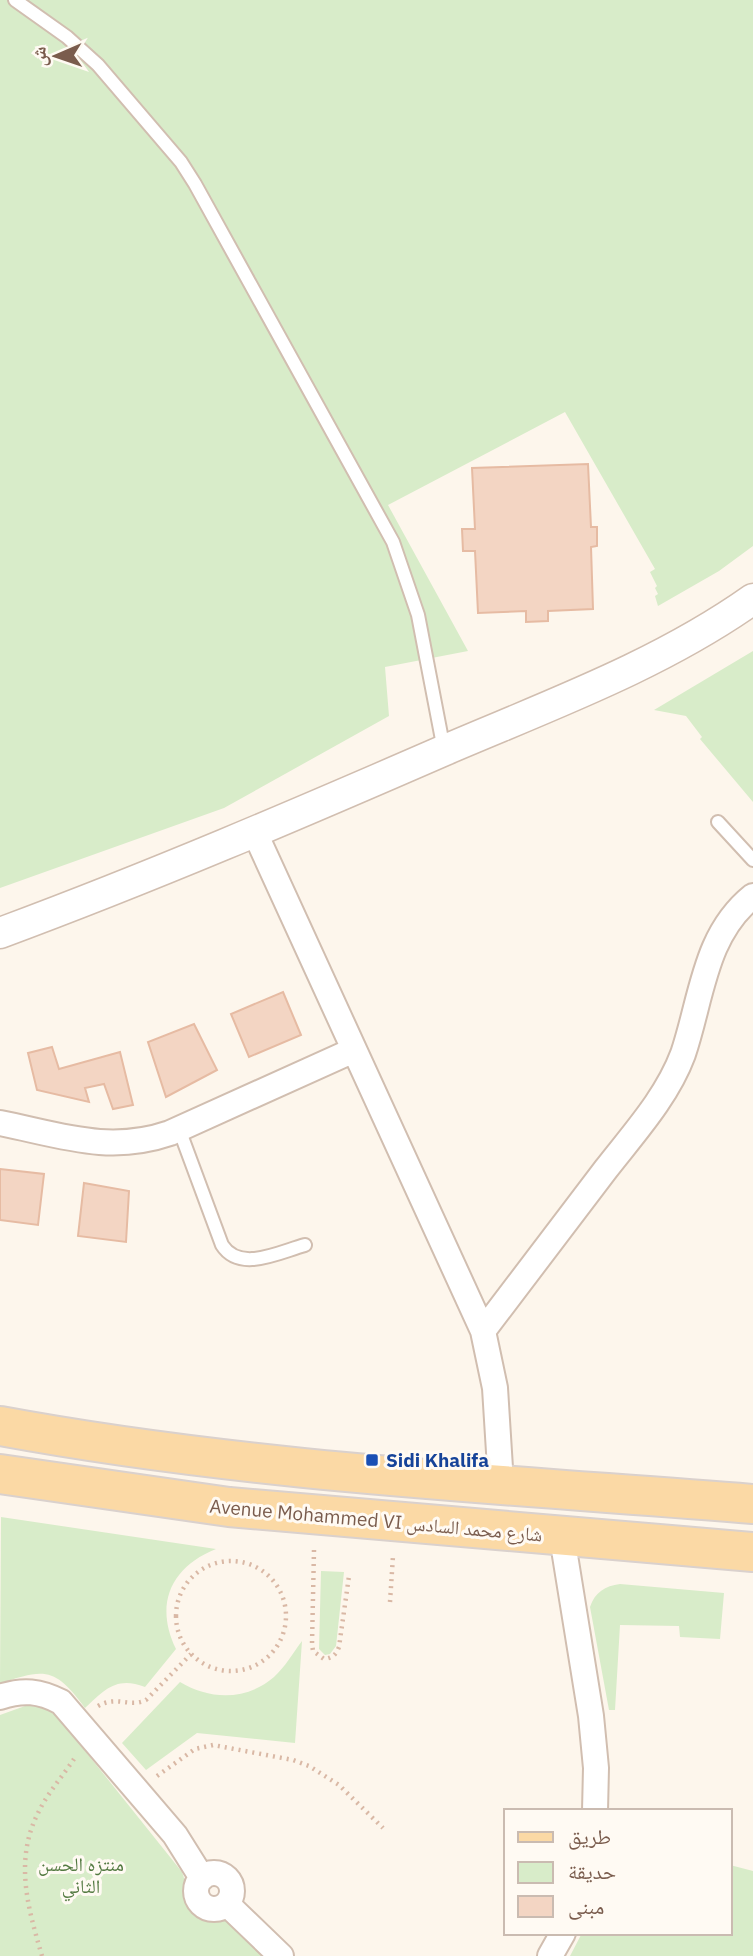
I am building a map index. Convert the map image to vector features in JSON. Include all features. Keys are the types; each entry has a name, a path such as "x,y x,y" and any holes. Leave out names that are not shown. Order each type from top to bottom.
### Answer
{"main road":[{"path":"0,1426 232,1460 753,1504"},
{"name":"Avenue Mohammed VI شارع محمد السادس","path":"0,1474 229,1507 753,1552"}],"street":[{"path":"0,933 149,877 255,833 638,665 688,641 753,599"},
{"path":"255,833 483,1331 495,1388 501,1484"},
{"path":"483,1331 655,1105 682,1055 711,954 720,934 732,916 753,896"},
{"path":"0,1123 105,1144 149,1140 354,1050"},
{"path":"562,1537 590,1705 596,1768 595,1809"},
{"path":"0,1697 28,1691 45,1693 61,1702 175,1835 202,1878 196,1891 202,1904 215,1910 227,1904 281,1956"},
{"path":"550,1956 562,1935"}],"lane":[{"path":"15,0 67,37 98,65 181,162 195,184 393,542 418,615 444,751"},
{"path":"719,822 753,860"},
{"path":"179,1129 227,1252 234,1257 251,1260 305,1245"}],"path":[{"path":"314,1550 312,1644 313,1651 324,1659 337,1654 348,1576"},
{"path":"390,1602 393,1556"},
{"path":"237,1561 266,1573 277,1585 284,1599 286,1615 285,1630 279,1645 269,1657 256,1666 225,1672 210,1668 191,1654 178,1634 176,1618 177,1603 183,1588 193,1576 206,1567 237,1561"},
{"path":"83,1726 95,1708 104,1702 115,1699 136,1704 146,1700 191,1654"},
{"path":"137,1791 195,1749 221,1746 293,1760 309,1766 339,1785 383,1828"},
{"path":"42,1956 25,1890 24,1864 28,1838 38,1812 75,1758"}],"green space":[{"path":"0,0 753,0 753,546 719,571 658,606 655,596 658,594 655,588 657,586 650,572 655,569 565,412 388,505 468,651 385,667 389,716 224,808 0,888"},
{"path":"753,651 753,802 700,739 702,737 686,716 654,710"},
{"path":"1,1517 216,1549 188,1566 171,1589 167,1602 167,1617 176,1649 145,1687 127,1683 112,1686 85,1708 66,1685 49,1675 29,1675 0,1684"},
{"path":"321,1571 344,1572 336,1646 330,1654 325,1655 319,1649"},
{"path":"620,1584 724,1593 720,1639 680,1637 679,1626 620,1625 615,1710 609,1710 590,1607 601,1591"},
{"path":"302,1641 295,1743 197,1733 146,1770 122,1743 180,1682 216,1695 240,1694 252,1690 274,1677"},
{"name":"منتزه الحسن الثاني","path":"25,1706 43,1708 58,1717 182,1872 189,1900 197,1913 227,1922 264,1956 0,1956 0,1715"},
{"path":"732,1866 753,1871 753,1956 570,1956 581,1935 732,1935"}],"building":[{"path":"588,464 591,527 597,527 597,546 591,547 593,609 548,611 548,621 526,622 526,611 478,613 475,551 463,551 462,529 475,529 472,468"},
{"path":"283,992 301,1035 249,1057 231,1014"},
{"path":"194,1024 217,1070 166,1097 148,1042"},
{"path":"52,1047 59,1069 120,1052 133,1105 113,1109 104,1084 85,1088 89,1102 37,1090 28,1053"},
{"path":"0,1169 44,1174 38,1225 0,1220"},
{"path":"84,1183 129,1191 126,1242 78,1236"}],"place":[{"name":"Sidi Khalifa","path":"372,1460"}]}
